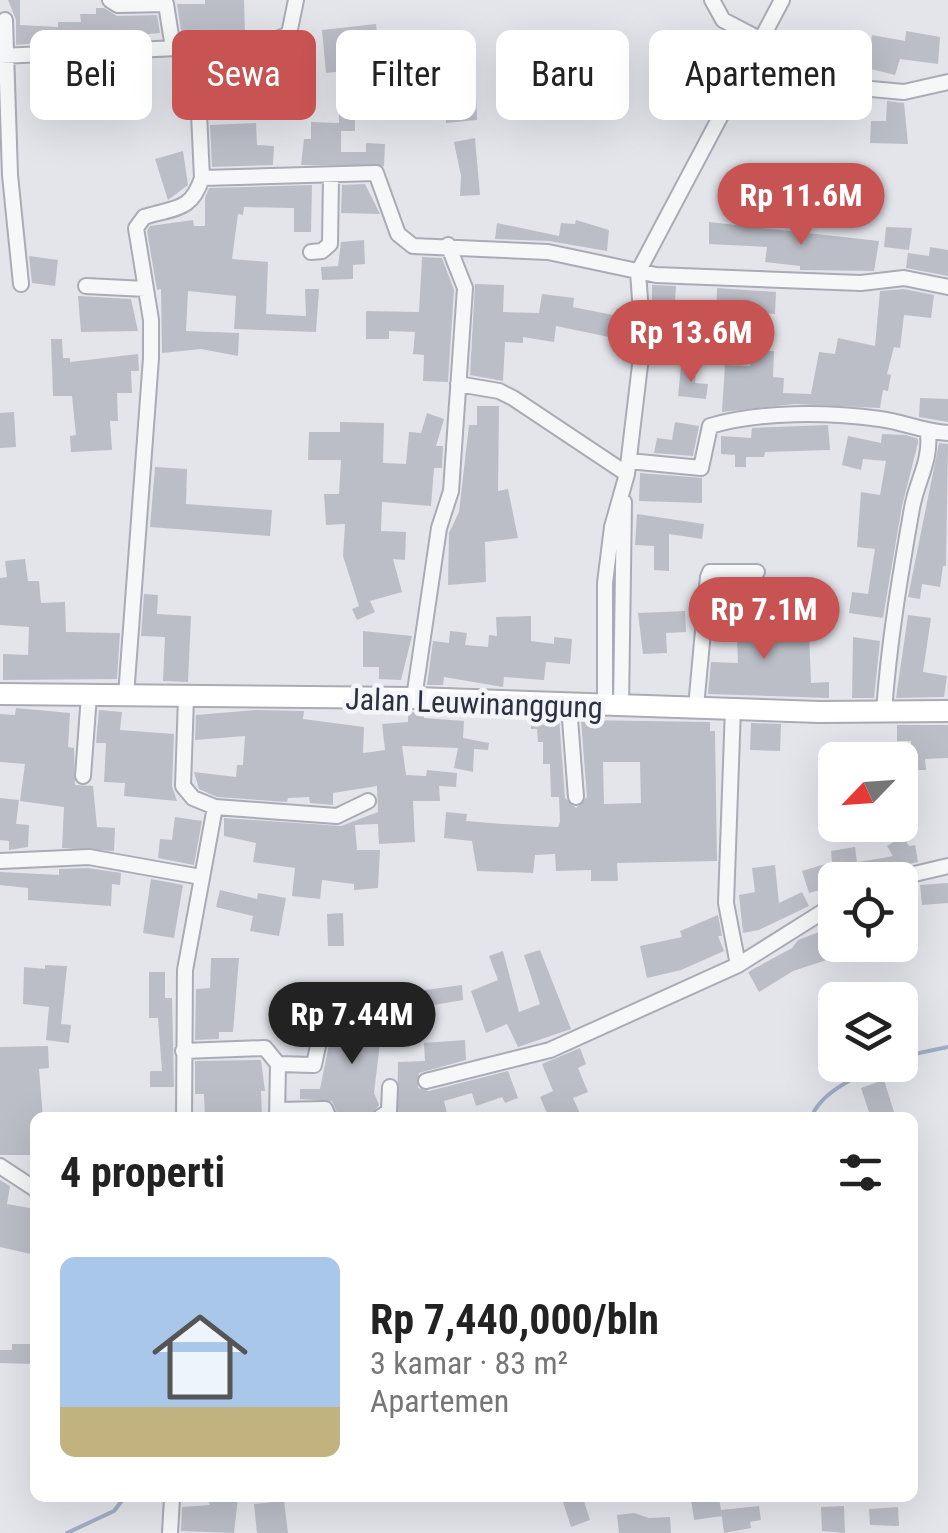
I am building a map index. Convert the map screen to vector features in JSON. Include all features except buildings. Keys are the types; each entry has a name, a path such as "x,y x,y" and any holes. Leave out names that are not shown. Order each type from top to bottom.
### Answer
{"main road":[{"name":"Jalan Leuwinanggung","path":"0,694 948,710"}],"street":[{"path":"110,0 118,4 166,4 172,37"},
{"path":"289,30 296,0"},
{"path":"712,0 722,20 745,30"},
{"path":"765,30 782,0"},
{"path":"6,20 10,175 21,284"},
{"path":"4,56 172,48"},
{"path":"872,89 904,92 948,82"},
{"path":"126,696 152,320 138,220 191,203 202,178 199,120"},
{"path":"613,707 624,491 643,340 638,272 718,120"},
{"path":"202,178 376,173 405,243 548,252 638,272 861,283 904,278 948,287"},
{"path":"311,252 322,251 330,244 332,176"},
{"path":"414,698 439,528 452,491 465,288 448,245"},
{"path":"86,286 146,289"},
{"path":"458,384 499,391 514,398 628,468 701,468 710,426 748,418 882,419 928,432 948,433"},
{"path":"884,711 890,623 901,594 912,507 930,459 928,432"},
{"path":"696,708 710,572 757,572"},
{"path":"83,776 89,695"},
{"path":"186,698 183,786 193,798 215,807 337,816 368,801"},
{"path":"569,706 576,797"},
{"path":"733,708 726,904 738,965"},
{"path":"184,1112 185,970 215,807"},
{"path":"0,861 89,858 201,877"},
{"path":"918,873 948,866"},
{"path":"426,1080 550,1050 738,965 818,915"},
{"path":"278,1064 314,1065 320,1036 334,1033 338,995"},
{"path":"183,1050 265,1048 278,1064 277,1112"},
{"path":"386,1112 390,1087"},
{"path":"301,1112 326,1112"},
{"path":"0,1166 30,1186"},
{"path":"170,1533 172,1502"}],"waterway":[{"path":"918,1053 948,1047"},
{"path":"814,1112 847,1082"},
{"path":"67,1533 114,1511 121,1502"}]}
